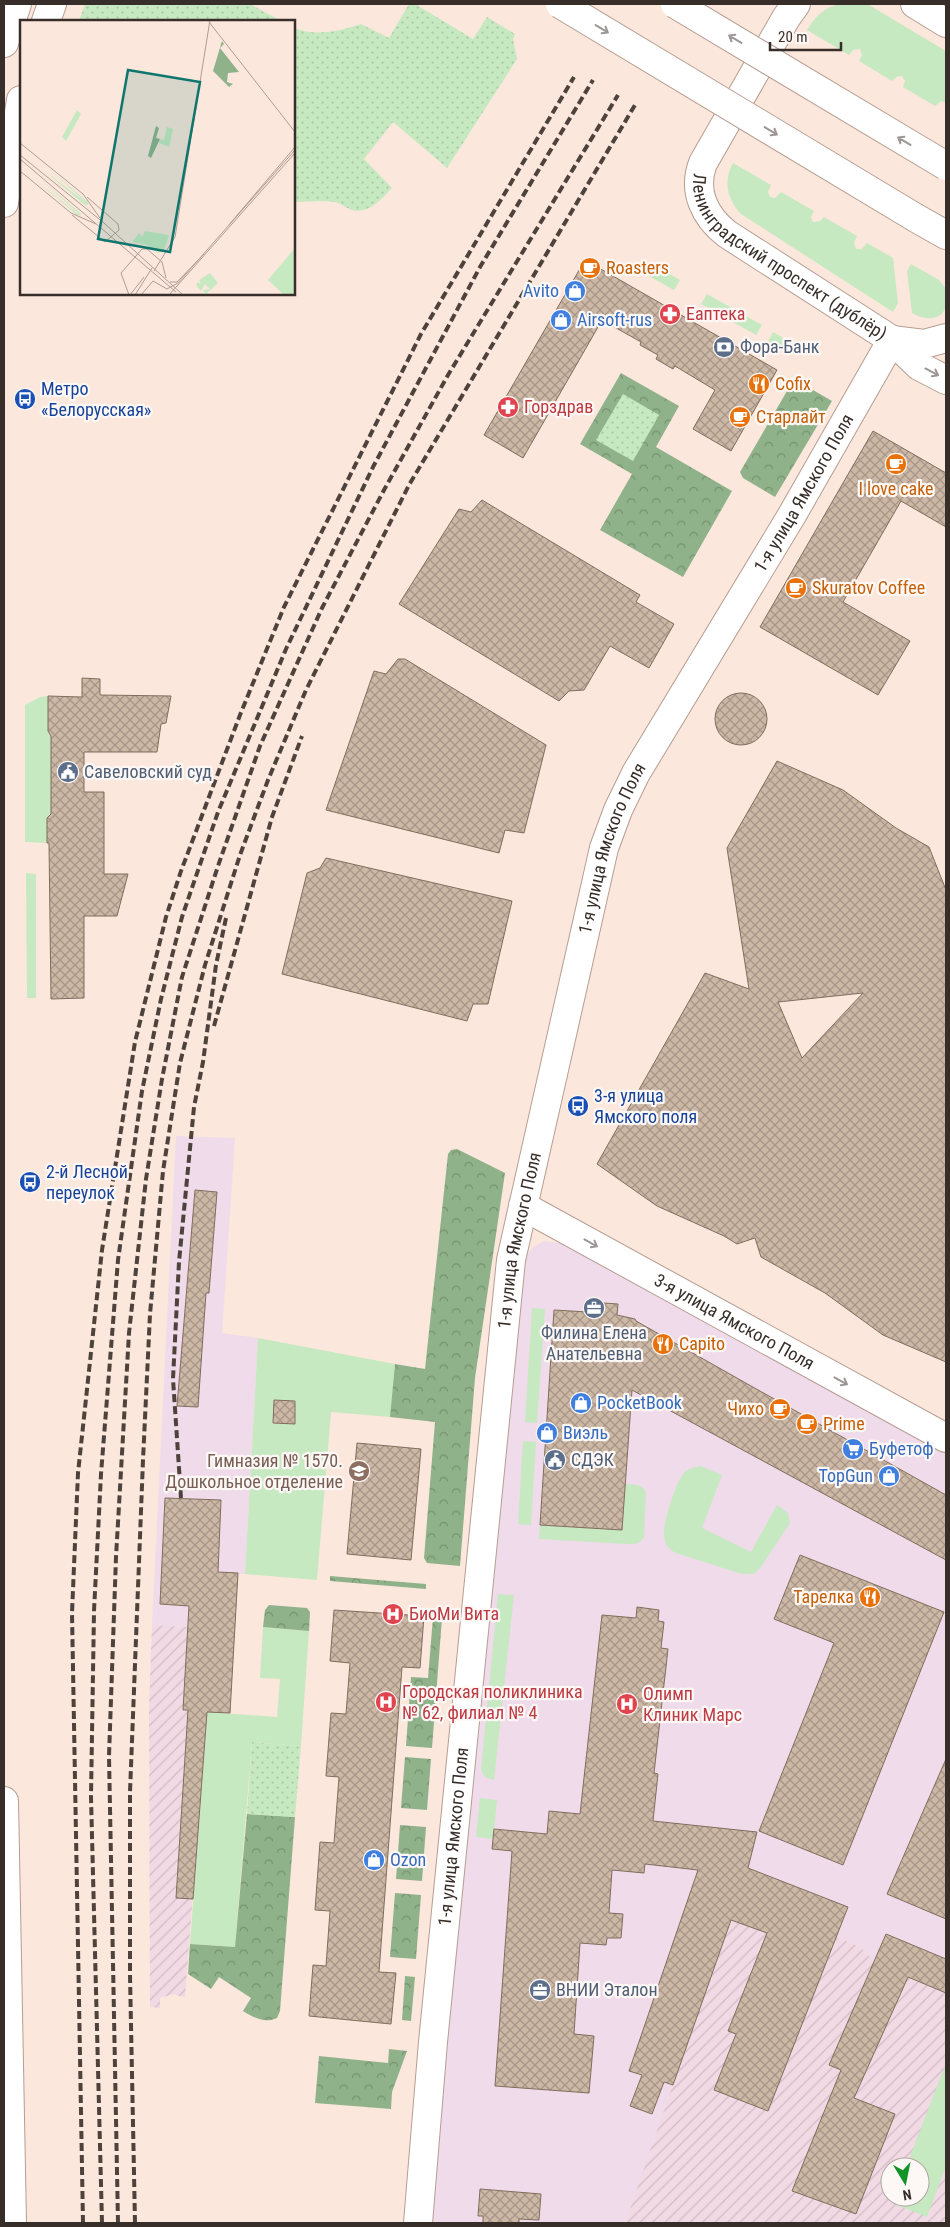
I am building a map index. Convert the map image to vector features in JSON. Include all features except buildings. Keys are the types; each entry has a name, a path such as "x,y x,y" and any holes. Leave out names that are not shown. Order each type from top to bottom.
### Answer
{"street":[{"path":"4,43 17,4"},
{"path":"46,20 52,4"},
{"path":"560,4 916,218 945,243"},
{"path":"676,4 946,166"},
{"name":"Ленинградский проспект (дублёр)","path":"796,4 786,18 703,163 699,175 701,200 710,217 727,234 892,340 919,366 946,380"},
{"path":"915,4 946,23"},
{"path":"4,203 20,106"},
{"path":"892,340 924,344 946,338"},
{"name":"1-я улица Ямского Поля","path":"418,2223 432,2042 511,1260 604,848 618,810 653,744 792,514 892,340"},
{"name":"3-я улица Ямского Поля","path":"523,1206 946,1438"},
{"path":"4,1801 5,1950 12,2223"}],"shaded area":[{"path":"176,1136 235,1138 222,1333 258,1338 245,1574 238,1574 235,1630 152,1625"},
{"path":"544,1241 567,1244 946,1454 946,1959 887,1934 875,1962 860,1947 836,1937 662,2120 625,2223 431,2223 442,2064 525,1258 532,1248"},
{"path":"152,1625 235,1630 230,1713 207,1712 185,1998 174,1994 160,1998 160,2008 150,2007 149,1708"},
{"path":"746,1875 836,1937 860,1947 875,1962 886,1934 946,1959 946,2223 625,2223"}],"green space":[{"path":"85,4 250,4 279,20 79,20"},
{"path":"409,4 415,4 473,39 487,17 515,34 513,39 517,59 447,168 393,122 364,159 392,188 375,205 358,211 334,202 295,202 295,28 320,33 361,24 389,38"},
{"path":"834,5 869,5 946,51 946,103 941,101 935,106 903,87 905,81 902,76 898,76 892,81 859,61 862,55 860,49 853,50 849,55 807,30 820,13"},
{"path":"733,163 771,185 768,192 770,197 775,198 781,192 814,211 811,217 813,222 820,221 824,217 857,236 854,243 856,249 862,249 867,243 893,258 898,303 893,312 741,214 732,202 728,190 728,176"},
{"path":"653,264 680,280 674,290 647,275"},
{"path":"911,264 939,280 946,289 946,305 944,311 937,317 927,318 912,313 907,271"},
{"path":"707,294 762,325 756,335 701,304"},
{"path":"773,332 788,341 783,351 768,342"},
{"path":"621,373 679,406 656,447 732,491 683,577 600,530 632,474 580,444"},
{"path":"794,379 832,401 775,497 743,478 740,472"},
{"path":"623,394 659,415 633,461 596,440"},
{"path":"48,696 48,731 51,736 51,814 47,819 47,843 25,842 25,705 40,697"},
{"path":"26,873 36,874 36,998 27,998"},
{"path":"457,1149 505,1173 475,1378 460,1566 427,1563 424,1558 435,1422 390,1417 395,1364 425,1369 448,1154 451,1150"},
{"path":"532,1308 545,1309 537,1423 525,1422"},
{"path":"258,1338 395,1364 390,1417 331,1412 317,1580 245,1574"},
{"path":"523,1441 536,1442 531,1525 518,1524"},
{"path":"701,1466 722,1475 702,1528 751,1552 777,1505 788,1513 790,1523 761,1567 754,1574 742,1574 676,1553 670,1550 667,1545 664,1537 664,1528 675,1491 682,1475 686,1471"},
{"path":"625,1484 640,1486 646,1493 644,1537 639,1542 627,1544 539,1539 540,1525 622,1530"},
{"path":"330,1576 426,1584 426,1589 330,1581"},
{"path":"498,1594 514,1595 494,1780 485,1777 481,1770"},
{"path":"269,1605 307,1608 310,1612 309,1631 263,1627 265,1610"},
{"path":"433,1617 442,1618 432,1748 406,1746 411,1677 428,1678"},
{"path":"263,1627 309,1631 301,1746 252,1742 235,1947 190,1944 207,1712 277,1717 280,1679 260,1678"},
{"path":"252,1742 301,1746 295,1817 247,1814"},
{"path":"405,1757 431,1759 427,1810 401,1808"},
{"path":"480,1798 497,1800 493,1839 476,1837"},
{"path":"247,1814 295,1817 280,2011 277,2018 272,2020 259,2019 243,2011 251,1998 219,1977 211,1989 188,1974 190,1944 235,1947"},
{"path":"400,1825 426,1827 422,1881 396,1879"},
{"path":"395,1893 421,1895 416,1959 390,1957"},
{"path":"405,1976 415,1977 411,2021 402,2020"},
{"path":"389,2049 407,2051 392,2092 391,2109 315,2103 319,2056 388,2063"},
{"path":"946,2063 946,2166 927,2217 902,2207 930,2207 930,2157 910,2157"}],"railway":[{"path":"83,2223 72,1613 78,1473 102,1250 135,1042 166,917 181,871 240,715 284,607 421,334 574,77"},
{"path":"102,2223 91,1797 94,1611 101,1474 118,1260 142,1091 161,999 182,917 218,812 286,649 373,467 480,267 593,80"},
{"path":"118,2223 109,1756 116,1557 129,1333 146,1179 162,1079 182,977 260,746 322,608 384,490 448,375 618,95"},
{"path":"135,2223 130,1975 130,1792 150,1314 163,1171 180,1063 205,965 240,855 268,780 306,690 409,485 635,105"},
{"path":"214,1026 272,817 302,736"},
{"path":"181,1498 173,1379 179,1262 194,1107 203,1062 216,965 226,918"}],"place":[{"name":"Roasters","path":"590,268"},
{"name":"Avito","path":"575,291"},
{"name":"Еаптека","path":"670,314"},
{"name":"Airsoft-rus","path":"561,320"},
{"name":"Фора-Банк","path":"724,347"},
{"name":"Cofix","path":"759,384"},
{"name":"Метро «Белорусская»","path":"25,399"},
{"name":"Горздрав","path":"508,407"},
{"name":"Старлайт","path":"740,417"},
{"name":"I love cake","path":"896,464"},
{"name":"Skuratov Coffee","path":"796,588"},
{"name":"Савеловский cуд","path":"68,772"},
{"name":"3-я улица Ямского поля","path":"578,1106"},
{"name":"2-й Лесной переулок","path":"30,1182"},
{"name":"Филина Елена Анательевна","path":"594,1308"},
{"name":"Capito","path":"663,1344"},
{"name":"PocketBook","path":"581,1403"},
{"name":"Чихо","path":"780,1409"},
{"name":"Prime","path":"807,1424"},
{"name":"Виэль","path":"547,1433"},
{"name":"Буфетоф","path":"853,1449"},
{"name":"СДЭК","path":"555,1460"},
{"name":"Гимназия № 1570. Дошкольное отделение","path":"359,1471"},
{"name":"TopGun","path":"889,1476"},
{"name":"Тарелка","path":"870,1597"},
{"name":"БиоМи Вита","path":"393,1614"},
{"name":"Городская поликлиника № 62, филиал № 4","path":"386,1702"},
{"name":"Олимп Клиник Марс","path":"627,1704"},
{"name":"Ozon","path":"374,1860"},
{"name":"ВНИИ Эталон","path":"540,1990"}]}
